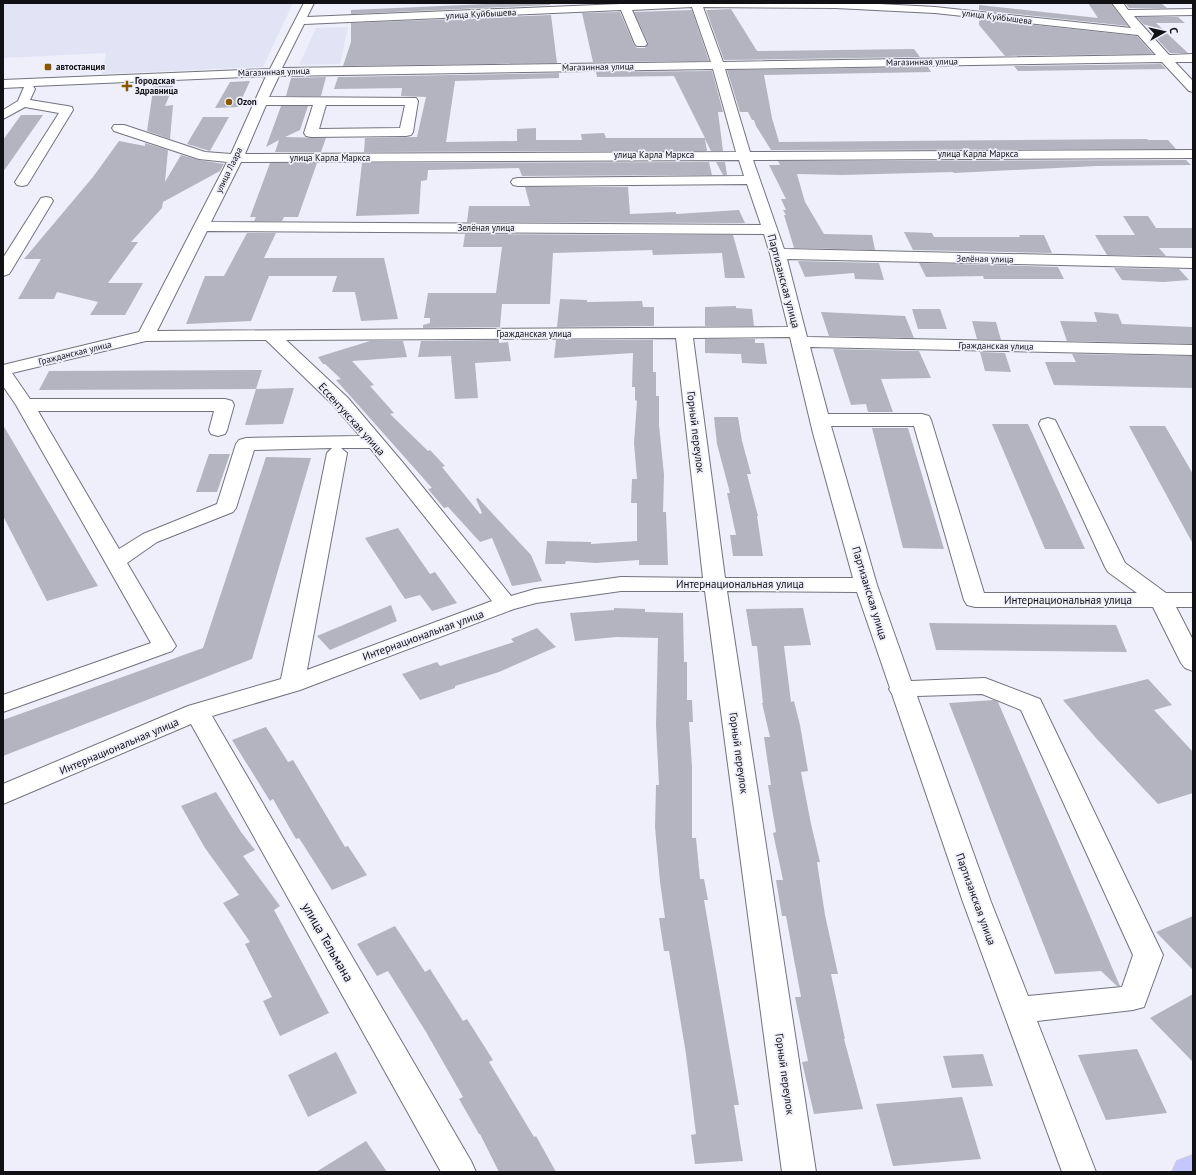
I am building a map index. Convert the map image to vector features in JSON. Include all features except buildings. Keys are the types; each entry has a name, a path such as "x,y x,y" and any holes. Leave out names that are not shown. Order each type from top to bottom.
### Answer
{"main road":[{"path":"1189,1172 1193,1170"}],"street":[{"name":"улица Лаара","path":"146,336 236,158 274,72 309,3"},
{"name":"улица Куйбышева","path":"300,21 696,3 836,4 928,10 1141,32"},
{"name":"Партизанская улица","path":"696,3 718,65 752,180 778,254 820,420 866,585 901,689 977,902 1078,1172"},
{"path":"1116,3 1193,88"},
{"path":"625,7 641,44"},
{"path":"1126,13 1193,12"},
{"name":"Магазинная улица","path":"3,84 274,72 1193,58"},
{"path":"3,115 23,102 31,82"},
{"path":"261,101 321,101 412,101 406,132 310,133 321,101"},
{"path":"22,182 67,110 23,102"},
{"name":"улица Карла Маркса","path":"119,128 204,156 236,158 1193,154"},
{"path":"518,182 752,180"},
{"path":"4,267 46,201"},
{"name":"Зелёная улица","path":"202,226 770,230"},
{"name":"Зелёная улица","path":"778,254 1193,263"},
{"name":"Гражданская улица","path":"270,335 684,333 1193,350"},
{"name":"Горный переулок","path":"684,333 715,584 799,1172"},
{"path":"146,336 270,335"},
{"name":"Ессентукская улица","path":"270,335 341,402 397,468 506,604"},
{"name":"Гражданская улица","path":"3,372 146,336"},
{"path":"3,372 25,405 164,646 3,704"},
{"path":"25,405 225,404 218,430"},
{"name":"Интернациональная улица","path":"820,420 922,420 975,600 1193,600"},
{"path":"1048,424 1116,567 1161,600 1193,663"},
{"path":"116,561 150,538 226,508 246,444 374,442"},
{"path":"292,684 338,453"},
{"name":"Интернациональная улица","path":"3,795 197,712 292,684 506,604 535,596 621,584 866,585"},
{"path":"901,689 984,686 1030,705 1148,955 1133,998 1018,1010"},
{"name":"улица Тельмана","path":"197,712 459,1172"}],"shaded area":[{"path":"3,3 293,3 263,67 102,74 106,53 3,58"},
{"path":"348,27 340,64 299,65 316,28"}],"place":[{"name":"автостанция","path":"48,67"},
{"name":"Городская Здравница","path":"127,86"},
{"name":"Ozon","path":"229,102"}]}
